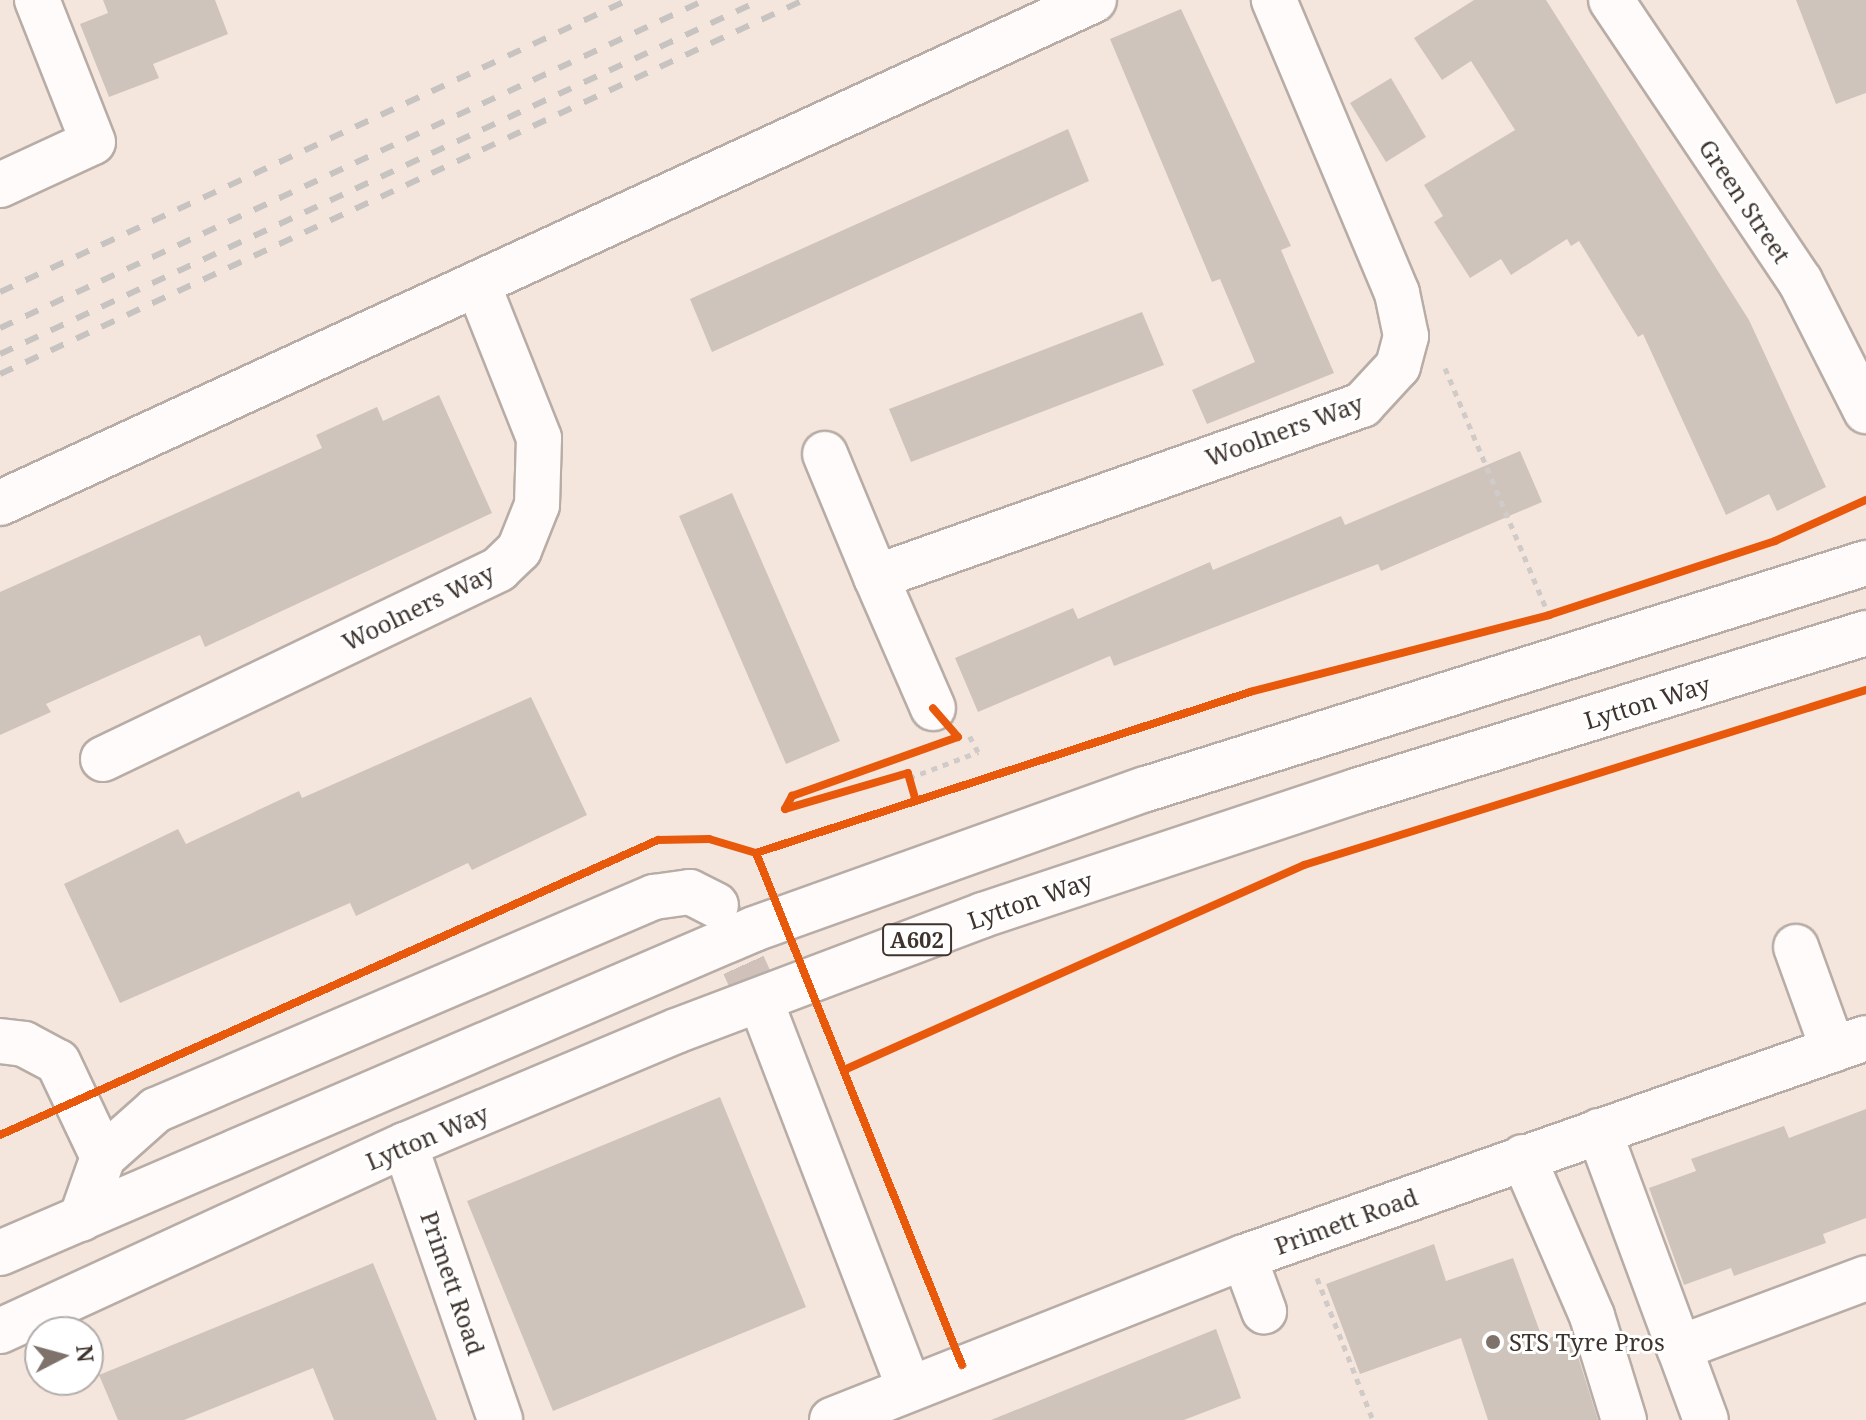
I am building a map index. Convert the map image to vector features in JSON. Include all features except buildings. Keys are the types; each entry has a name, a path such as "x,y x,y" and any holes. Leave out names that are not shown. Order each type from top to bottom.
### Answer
{"street":[{"path":"0,185 93,142 37,0"},
{"path":"0,503 1094,0"},
{"name":"Woolners Way","path":"876,577 1362,405 1390,380 1403,351 1405,319 1397,293 1274,0"},
{"name":"Green Street","path":"1611,0 1800,281 1866,411"},
{"name":"Woolners Way","path":"103,759 499,569 519,550 537,505 539,438 478,285"},
{"path":"825,454 876,577 945,723"},
{"path":"0,1253 754,929 1146,789 1866,563"},
{"name":"Lytton Way","path":"0,1331 405,1145 676,1031 983,915 1356,791 1866,633"},
{"path":"81,1219 103,1157 156,1110 654,897 690,892 716,905"},
{"path":"1796,947 1850,1044"},
{"path":"764,1010 909,1387"},
{"path":"0,1041 24,1044 58,1062 103,1157"},
{"name":"Primett Road","path":"832,1420 1244,1257 1850,1044"},
{"path":"1599,1131 1706,1420"},
{"name":"Primett Road","path":"405,1145 500,1420"},
{"path":"1523,1157 1592,1316 1624,1420"},
{"path":"1244,1257 1264,1311"},
{"path":"1679,1348 1866,1278"}],"path":[{"path":"1403,351 1449,370 1549,615"},
{"path":"1534,619 1564,610"},
{"path":"894,778 909,778 978,752 971,734 945,723"},
{"path":"909,778 912,788"},
{"path":"1301,1236 1373,1420"}],"tunnel":[{"path":"716,905 764,1010"}],"railway":[{"path":"0,292 628,0"},
{"path":"0,328 705,0"},
{"path":"0,354 761,0"},
{"path":"0,374 804,0"}],"cycle path":[{"path":"0,1135 658,840 709,839 756,853 1250,692 1549,615 1775,541 1866,500"},
{"path":"844,1070 1304,865 1866,690"},
{"path":"915,798 908,773 785,809 792,796 958,737 933,708"},
{"path":"756,853 962,1365"}],"place":[{"name":"STS Tyre Pros","path":"1493,1342"}]}
